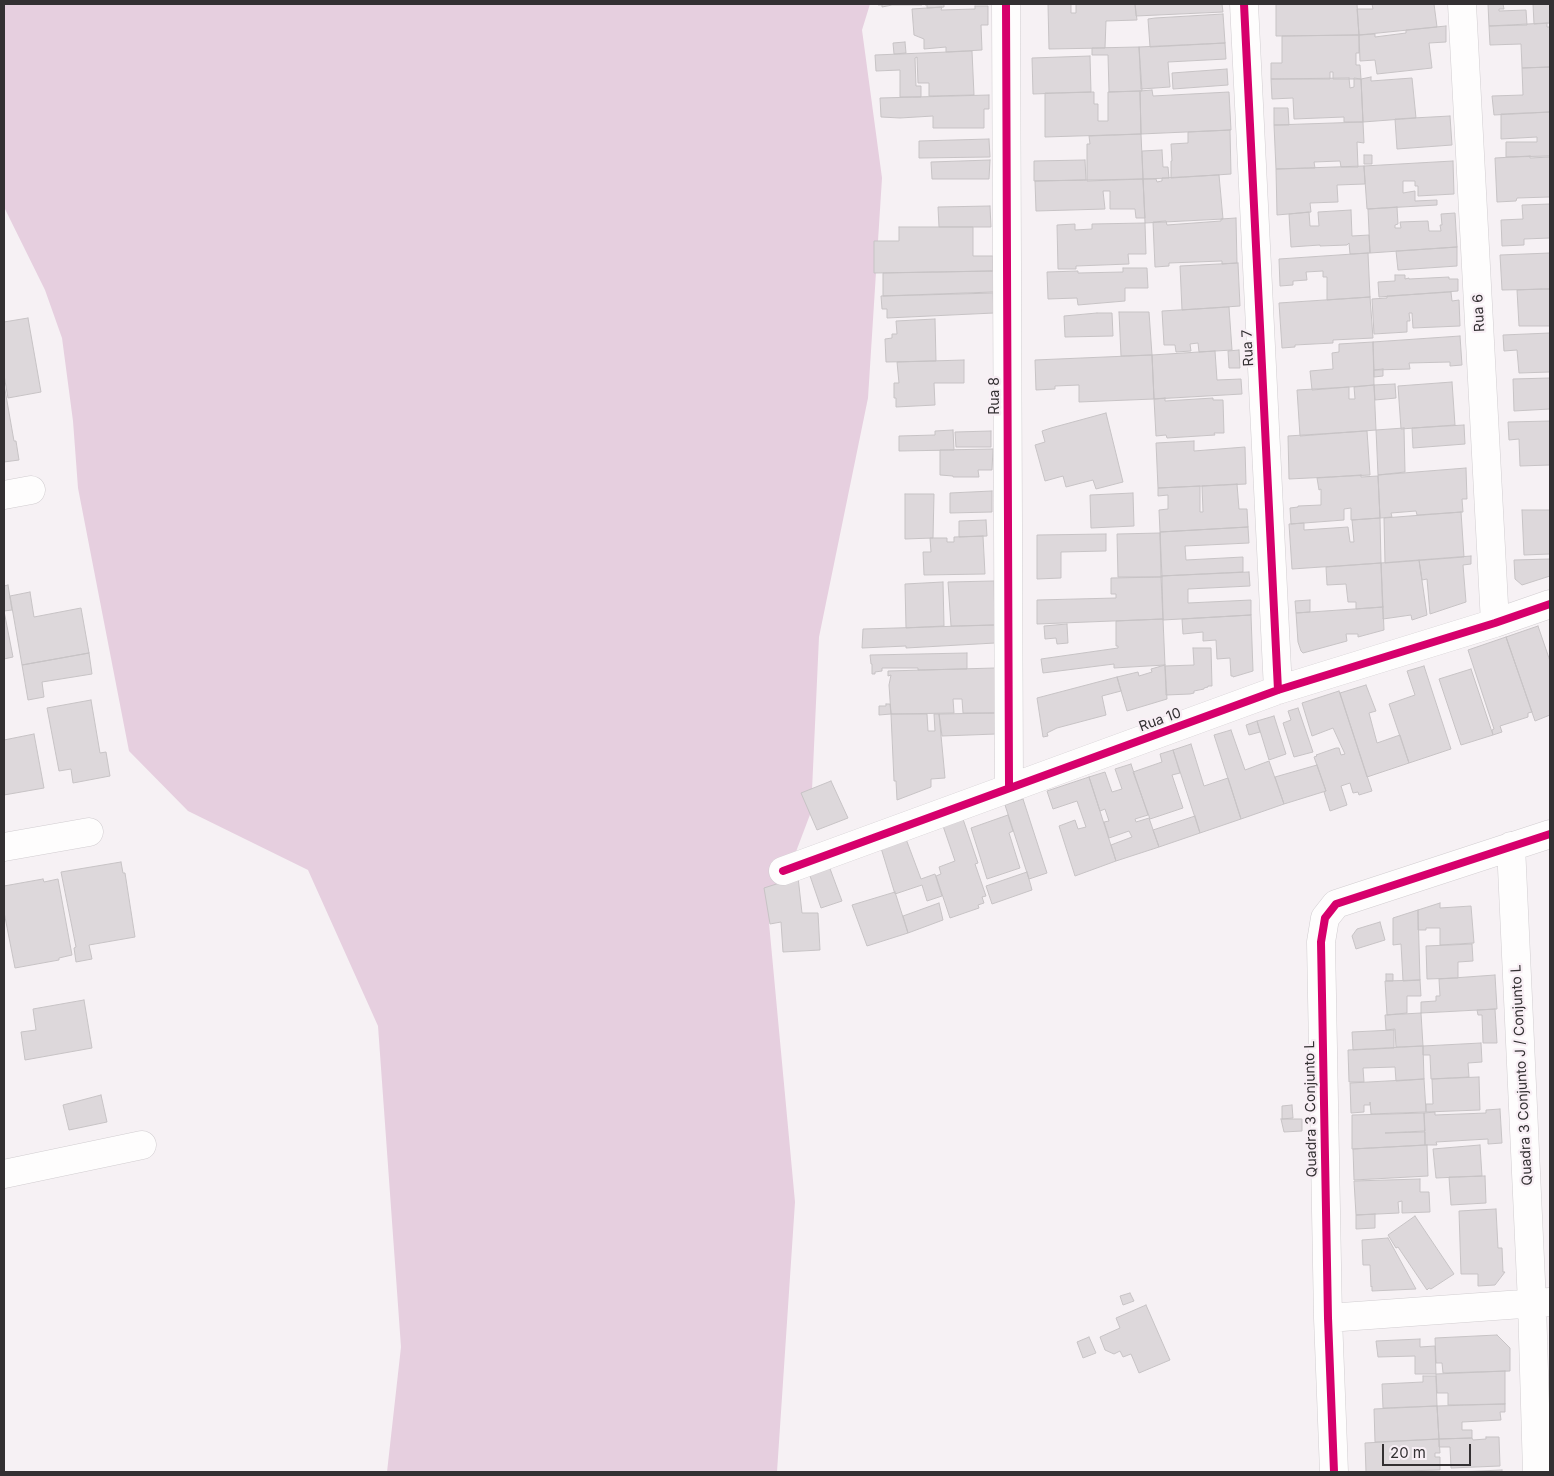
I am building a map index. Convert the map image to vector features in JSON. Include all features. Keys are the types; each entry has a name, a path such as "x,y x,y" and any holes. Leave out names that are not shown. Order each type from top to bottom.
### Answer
{"street":[{"name":"Rua 8","path":"1006,4 1009,788"},
{"name":"Rua 7","path":"1244,4 1278,690"},
{"name":"Rua 6","path":"1462,4 1496,623"},
{"path":"4,495 31,490"},
{"name":"Rua 10","path":"783,871 1278,690 1496,623 1550,604"},
{"path":"4,847 89,832"},
{"path":"1512,846 1550,834"},
{"name":"Quadra 3 Conjunto L","path":"1334,1472 1328,1318 1321,942 1325,918 1336,904 1512,846"},
{"name":"Quadra 3 Conjunto J / Conjunto L","path":"1512,846 1541,1302 1537,1472"},
{"path":"4,1174 142,1146"},
{"path":"1328,1318 1541,1302"}],"shaded area":[{"path":"4,4 870,4 862,30 882,178 868,398 819,637 811,812 769,923 795,1202 777,1472 387,1472 401,1347 378,1026 308,870 188,811 129,751 78,488 73,421 62,338 45,290 4,207"}],"building":[{"path":"878,4 922,5 882,7 882,5"},
{"path":"925,4 944,4 944,7 927,8"},
{"path":"1048,4 1071,4 1071,13 1076,13 1076,4 1135,4 1137,20 1106,21 1105,48 1049,49"},
{"path":"1135,4 1222,4 1223,12 1136,16"},
{"path":"1276,4 1357,4 1359,35 1276,36"},
{"path":"1372,4 1434,4 1437,27 1359,35 1357,9 1373,9"},
{"path":"1488,4 1503,4 1504,9 1499,9 1499,11 1526,10 1527,25 1489,26"},
{"path":"1533,4 1550,4 1550,23 1534,24"},
{"path":"975,6 988,6 988,25 981,25 982,50 946,52 946,47 924,49 924,39 914,35 912,9 942,7 941,10 975,9"},
{"path":"1223,14 1225,43 1150,47 1148,19"},
{"path":"1547,23 1547,27 1550,27 1550,67 1522,68 1521,44 1490,45 1489,26"},
{"path":"1446,26 1446,42 1429,43 1432,68 1377,74 1375,60 1360,61 1359,35 1375,34 1375,37 1406,33 1406,30"},
{"path":"1359,35 1359,53 1356,53 1356,65 1360,65 1361,79 1333,79 1333,72 1330,72 1330,79 1271,79 1271,63 1282,63 1282,36"},
{"path":"905,42 906,53 894,54 893,43"},
{"path":"1225,43 1226,59 1168,62 1170,87 1141,89 1139,47"},
{"path":"1139,47 1142,91 1109,92 1108,55 1092,55 1092,48"},
{"path":"972,51 974,95 929,96 929,83 918,83 917,57 915,58 916,86 921,86 921,97 900,97 900,70 876,71 875,55"},
{"path":"1090,56 1091,92 1033,94 1032,58"},
{"path":"1550,67 1550,112 1494,115 1492,96 1523,95 1522,68"},
{"path":"1227,69 1228,85 1173,89 1172,73"},
{"path":"1371,77 1371,81 1412,78 1416,118 1363,122 1361,79"},
{"path":"1349,78 1350,88 1354,87 1354,78 1361,79 1363,122 1344,122 1344,117 1294,119 1293,98 1272,99 1271,79"},
{"path":"1152,90 1153,96 1229,92 1231,130 1141,134 1140,91"},
{"path":"1140,91 1141,134 1045,137 1045,93 1094,92 1094,104 1098,104 1098,121 1108,121 1108,92"},
{"path":"989,95 989,109 984,109 984,128 933,128 933,116 881,117 880,98"},
{"path":"1274,108 1288,108 1289,125 1274,125"},
{"path":"1550,112 1550,156 1506,157 1506,142 1537,142 1537,137 1501,139 1501,114"},
{"path":"1450,116 1452,145 1397,149 1395,119"},
{"path":"1363,122 1364,143 1357,142 1358,167 1341,167 1340,161 1314,162 1315,168 1276,169 1274,125"},
{"path":"1230,130 1231,174 1171,178 1171,144 1188,143 1188,132"},
{"path":"1141,134 1143,179 1087,181 1087,144 1090,144 1089,136"},
{"path":"989,139 990,157 919,158 919,141"},
{"path":"1162,150 1163,167 1168,167 1169,178 1143,179 1142,151"},
{"path":"1364,155 1372,155 1372,164 1364,164"},
{"path":"1530,156 1530,158 1550,157 1550,197 1517,198 1516,201 1497,202 1495,158"},
{"path":"990,160 989,179 932,179 931,162"},
{"path":"1085,160 1086,180 1034,181 1034,161"},
{"path":"1453,161 1454,194 1418,196 1418,186 1415,186 1415,181 1403,181 1403,193 1415,191 1415,201 1437,200 1437,205 1367,209 1364,166"},
{"path":"1364,166 1365,184 1337,185 1338,202 1310,203 1311,212 1277,215 1276,169"},
{"path":"1219,175 1223,219 1145,223 1143,179 1156,179 1157,182 1162,181 1162,178"},
{"path":"1143,179 1145,218 1136,218 1135,209 1110,209 1110,191 1103,191 1105,209 1036,211 1035,181"},
{"path":"1550,204 1550,238 1524,239 1524,245 1502,246 1501,220 1523,219 1522,205"},
{"path":"990,206 991,227 939,227 938,207"},
{"path":"1397,207 1398,224 1395,225 1395,228 1401,228 1400,222 1428,221 1429,231 1441,231 1441,214 1455,213 1457,247 1370,253 1368,209"},
{"path":"1351,210 1352,236 1369,235 1370,253 1350,254 1349,243 1347,245 1291,247 1289,214 1309,212 1310,226 1319,226 1318,212"},
{"path":"1236,218 1237,263 1222,264 1222,261 1169,263 1169,266 1155,267 1153,222 1166,221 1167,225"},
{"path":"1145,223 1146,254 1128,254 1129,264 1076,266 1076,269 1058,269 1057,225 1075,224 1075,230 1092,229 1092,224"},
{"path":"899,227 973,227 973,256 993,256 993,271 874,273 874,241 899,241"},
{"path":"1457,247 1457,266 1398,270 1396,251"},
{"path":"1368,253 1370,297 1327,300 1327,277 1323,277 1323,271 1306,272 1307,280 1293,281 1293,285 1280,286 1279,259"},
{"path":"1550,253 1550,289 1502,290 1500,255"},
{"path":"1238,263 1240,306 1182,310 1180,266"},
{"path":"1123,268 1147,268 1148,288 1125,288 1125,301 1078,305 1077,298 1048,299 1047,272 1123,272"},
{"path":"993,271 994,293 883,296 883,273"},
{"path":"1395,275 1405,275 1405,279 1449,277 1449,279 1458,279 1458,291 1379,297 1378,282 1395,281"},
{"path":"1550,289 1550,326 1519,326 1517,290"},
{"path":"993,292 994,313 887,318 887,309 882,309 881,296"},
{"path":"1451,292 1452,301 1459,300 1460,326 1413,328 1412,313 1409,313 1410,321 1407,321 1407,332 1374,334 1372,299 1387,298 1387,296"},
{"path":"1370,297 1373,338 1333,340 1333,343 1295,345 1295,347 1282,348 1279,303"},
{"path":"1229,307 1232,350 1199,352 1198,343 1190,344 1191,351 1176,352 1175,345 1164,345 1162,311"},
{"path":"1119,312 1149,312 1152,355 1121,356"},
{"path":"1112,313 1113,336 1065,337 1064,316"},
{"path":"28,318 41,392 8,398 4,375 4,322"},
{"path":"935,319 936,361 886,362 885,339 892,338 892,334 897,334 896,321"},
{"path":"1550,333 1550,372 1519,373 1517,350 1504,351 1503,335"},
{"path":"1460,336 1462,365 1450,366 1450,362 1409,363 1410,369 1374,370 1373,342"},
{"path":"1373,342 1374,385 1312,390 1310,371 1333,369 1332,353 1339,352 1339,344"},
{"path":"1239,350 1240,368 1229,368 1228,351"},
{"path":"1215,351 1217,380 1241,379 1242,394 1154,399 1152,355"},
{"path":"1152,355 1154,399 1079,402 1079,385 1055,386 1055,389 1036,390 1035,360"},
{"path":"964,360 964,383 934,383 935,405 896,407 894,383 899,383 897,362"},
{"path":"1383,369 1383,376 1374,377 1374,370"},
{"path":"1550,378 1550,409 1514,411 1513,379"},
{"path":"1452,382 1455,425 1401,429 1398,386"},
{"path":"4,384 19,460 4,462"},
{"path":"1395,384 1396,398 1375,400 1374,385"},
{"path":"1374,385 1376,430 1300,436 1297,390 1349,387 1349,399 1355,399 1354,387"},
{"path":"1165,398 1165,401 1213,398 1213,400 1223,400 1224,433 1167,438 1166,435 1156,436 1154,399"},
{"path":"1106,413 1123,482 1096,489 1093,480 1066,487 1063,476 1045,481 1035,445 1045,442 1042,431"},
{"path":"1550,421 1550,465 1520,466 1519,439 1509,440 1508,422"},
{"path":"1464,425 1465,444 1413,448 1412,428"},
{"path":"1404,428 1405,472 1378,475 1376,430"},
{"path":"953,430 954,450 899,451 899,436 935,435 935,431"},
{"path":"991,431 991,447 956,447 955,432"},
{"path":"1367,431 1370,475 1289,479 1288,436"},
{"path":"1194,441 1194,451 1245,447 1246,484 1158,488 1156,443"},
{"path":"993,449 992,470 978,470 979,477 940,475 940,450"},
{"path":"1466,468 1467,499 1462,499 1463,512 1417,515 1416,511 1391,513 1392,517 1380,518 1378,475"},
{"path":"1361,475 1361,477 1378,476 1380,518 1351,520 1351,508 1344,509 1344,520 1291,524 1290,508 1321,505 1321,489 1319,490 1317,478"},
{"path":"1237,484 1239,509 1247,509 1248,527 1160,532 1159,510 1168,509 1168,495 1158,496 1158,488 1200,486 1200,512 1203,512 1202,486"},
{"path":"992,491 992,512 950,513 950,493"},
{"path":"1133,493 1134,526 1091,528 1090,495"},
{"path":"905,494 934,494 933,538 905,539"},
{"path":"1522,510 1550,510 1550,554 1524,555"},
{"path":"1461,512 1464,557 1385,563 1384,518"},
{"path":"1380,518 1381,563 1292,569 1289,524 1304,523 1304,530 1348,527 1350,542 1354,542 1352,520"},
{"path":"986,520 987,536 959,537 959,521"},
{"path":"1248,527 1249,543 1185,546 1186,560 1243,557 1243,572 1161,576 1160,532"},
{"path":"1160,533 1162,577 1118,577 1117,534"},
{"path":"1106,534 1106,551 1061,552 1061,578 1037,579 1037,535"},
{"path":"983,536 985,574 924,575 923,552 931,552 930,538 947,538 947,542 954,542 954,537"},
{"path":"1471,556 1471,564 1463,565 1466,602 1430,614 1427,579 1422,580 1419,560"},
{"path":"1550,559 1550,576 1522,585 1515,579 1514,560"},
{"path":"1419,560 1427,615 1412,620 1411,615 1383,619 1381,563"},
{"path":"1381,563 1383,607 1356,609 1356,602 1348,602 1346,584 1327,585 1326,567"},
{"path":"1249,572 1250,586 1188,589 1188,603 1251,600 1251,615 1163,620 1161,576"},
{"path":"1162,577 1163,619 1037,624 1037,600 1116,598 1116,594 1111,594 1111,578"},
{"path":"994,581 995,625 951,626 948,582"},
{"path":"943,582 944,626 906,628 905,584"},
{"path":"8,585 12,610 4,611 4,586"},
{"path":"30,592 34,617 81,608 89,653 22,665 10,596"},
{"path":"1310,600 1310,612 1296,613 1295,601"},
{"path":"1383,607 1384,630 1358,637 1358,634 1346,634 1347,641 1303,653 1301,651 1298,642 1296,613"},
{"path":"4,611 13,657 4,659"},
{"path":"1251,615 1253,671 1233,677 1231,676 1230,658 1217,659 1216,640 1203,641 1203,632 1183,634 1182,619"},
{"path":"1163,619 1165,665 1114,668 1114,664 1043,673 1041,659 1118,648 1116,646 1116,621"},
{"path":"1067,624 1068,643 1057,644 1056,638 1045,639 1044,626"},
{"path":"995,625 995,643 906,648 906,646 862,648 863,629"},
{"path":"1538,626 1550,661 1550,715 1535,721 1506,637"},
{"path":"1506,637 1532,712 1528,713 1528,717 1500,726 1502,732 1493,735 1492,730 1494,729 1468,650"},
{"path":"1193,648 1211,648 1212,686 1190,694 1166,695 1165,666 1194,665"},
{"path":"89,653 92,674 42,682 44,697 28,700 22,665"},
{"path":"967,653 967,669 918,670 918,668 882,668 882,671 872,674 870,655"},
{"path":"1165,665 1167,699 1127,711 1117,677 1138,672 1139,676 1152,672 1151,669"},
{"path":"1424,666 1451,749 1409,763 1389,704 1415,695 1407,671"},
{"path":"995,668 996,713 963,713 962,699 953,699 954,713 891,714 889,685 891,675 888,676 888,671"},
{"path":"1471,669 1493,735 1461,745 1439,679"},
{"path":"1117,677 1121,691 1102,696 1106,715 1057,728 1047,733 1048,736 1043,737 1037,698"},
{"path":"1366,685 1376,711 1369,713 1377,743 1400,735 1409,763 1367,777 1340,693"},
{"path":"1339,691 1372,791 1359,795 1358,792 1353,793 1350,783 1341,786 1347,805 1330,811 1324,792 1326,791 1314,757 1336,748 1339,748 1341,755 1345,754 1333,728 1312,736 1302,703"},
{"path":"91,700 100,753 106,752 110,776 73,783 71,769 59,771 47,708"},
{"path":"886,704 890,704 891,714 879,715 879,706 886,706"},
{"path":"1298,708 1313,752 1294,757 1283,723 1291,720 1288,711"},
{"path":"996,713 996,734 942,736 939,714"},
{"path":"891,714 927,714 928,731 935,731 934,714 939,714 945,778 931,779 931,787 897,800 896,781 894,781"},
{"path":"1274,716 1286,754 1269,760 1257,721"},
{"path":"1257,721 1260,732 1249,735 1246,725"},
{"path":"1231,730 1245,770 1269,761 1284,804 1241,819 1214,735"},
{"path":"34,734 44,788 4,795 4,740"},
{"path":"1191,744 1204,786 1228,778 1241,819 1200,833 1173,750"},
{"path":"1173,750 1180,773 1172,775 1183,808 1150,819 1133,772 1162,762 1160,754"},
{"path":"1131,764 1148,815 1135,819 1136,822 1149,818 1159,847 1116,861 1111,845 1132,837 1129,831 1109,838 1104,822 1109,821 1105,809 1100,811 1089,777 1105,772 1112,792 1122,789 1115,769"},
{"path":"1317,765 1326,791 1284,804 1275,777"},
{"path":"1089,777 1116,861 1075,876 1059,826 1075,820 1078,829 1086,827 1077,801 1053,809 1047,791"},
{"path":"831,781 848,818 817,830 801,793"},
{"path":"1023,799 1047,873 1029,879 1005,805"},
{"path":"1008,815 1013,831 1009,833 1020,868 987,879 971,828"},
{"path":"1195,816 1200,833 1159,847 1153,830"},
{"path":"963,819 978,863 975,864 986,896 982,897 984,903 978,905 979,908 950,918 936,876 941,874 939,867 955,861 943,826"},
{"path":"906,839 921,879 935,874 942,896 927,901 922,885 895,894 881,848"},
{"path":"121,862 123,873 125,873 135,937 89,945 92,959 76,962 74,948 76,947 61,872"},
{"path":"829,866 842,901 821,908 809,873"},
{"path":"1027,872 1032,890 992,904 986,886"},
{"path":"798,877 802,913 818,913 820,950 783,952 781,922 770,924 764,888"},
{"path":"43,879 44,882 58,879 72,955 59,958 59,960 15,968 4,912 4,886"},
{"path":"895,892 908,933 867,946 852,905"},
{"path":"939,903 943,920 908,933 903,916"},
{"path":"1440,903 1440,908 1471,906 1474,943 1440,945 1440,928 1418,930 1418,910"},
{"path":"1418,910 1420,980 1403,981 1401,944 1393,945 1393,918"},
{"path":"1380,922 1385,940 1356,949 1352,936 1357,929"},
{"path":"1472,944 1473,961 1458,962 1458,978 1427,979 1426,946"},
{"path":"1386,974 1393,974 1393,981 1386,981"},
{"path":"1495,975 1497,1009 1421,1013 1421,1002 1436,1001 1436,996 1440,996 1439,979"},
{"path":"1420,980 1421,996 1407,996 1407,1013 1387,1015 1385,981"},
{"path":"84,1000 92,1048 25,1060 21,1032 36,1030 33,1009"},
{"path":"1495,1009 1497,1043 1483,1043 1482,1015 1478,1015 1477,1010"},
{"path":"1421,1013 1423,1046 1396,1047 1395,1029 1386,1030 1385,1015"},
{"path":"1394,1030 1394,1048 1353,1050 1352,1032"},
{"path":"1481,1043 1482,1062 1468,1063 1469,1077 1431,1079 1430,1055 1423,1055 1423,1046"},
{"path":"1423,1046 1424,1079 1396,1081 1395,1067 1363,1068 1364,1082 1349,1082 1348,1050"},
{"path":"1479,1077 1480,1110 1426,1112 1426,1104 1433,1104 1432,1079"},
{"path":"1424,1079 1426,1112 1371,1114 1370,1102 1370,1105 1364,1105 1364,1112 1351,1113 1350,1083"},
{"path":"101,1095 107,1122 69,1130 63,1105"},
{"path":"1292,1105 1293,1118 1282,1119 1282,1106"},
{"path":"1500,1109 1502,1143 1488,1144 1488,1139 1436,1142 1437,1145 1425,1145 1424,1113 1435,1112 1435,1115 1486,1113 1486,1110"},
{"path":"1424,1113 1425,1131 1385,1133 1425,1132 1425,1145 1352,1149 1352,1115"},
{"path":"1281,1119 1302,1119 1302,1131 1284,1132"},
{"path":"1427,1145 1428,1176 1354,1180 1353,1149"},
{"path":"1480,1145 1482,1176 1436,1178 1433,1149"},
{"path":"1485,1176 1486,1203 1451,1205 1449,1177"},
{"path":"1420,1179 1420,1192 1429,1192 1430,1212 1402,1213 1402,1201 1398,1202 1399,1213 1356,1215 1354,1181"},
{"path":"1496,1209 1498,1248 1502,1248 1503,1272 1505,1272 1495,1285 1478,1286 1478,1274 1461,1274 1459,1211"},
{"path":"1375,1214 1375,1228 1356,1229 1356,1215"},
{"path":"1415,1216 1454,1274 1427,1290 1388,1235"},
{"path":"1388,1238 1416,1289 1372,1291 1370,1265 1363,1265 1362,1240"},
{"path":"1130,1293 1134,1301 1123,1305 1120,1296"},
{"path":"1146,1305 1170,1360 1139,1373 1131,1354 1123,1357 1120,1351 1114,1354 1105,1350 1100,1337 1120,1328 1116,1318"},
{"path":"1497,1335 1510,1348 1510,1371 1443,1373 1442,1363 1436,1363 1435,1338"},
{"path":"1089,1337 1096,1353 1083,1358 1077,1342"},
{"path":"1420,1339 1420,1347 1435,1346 1436,1374 1415,1374 1415,1356 1378,1357 1376,1341"},
{"path":"1505,1371 1505,1404 1448,1405 1448,1393 1437,1393 1436,1374"},
{"path":"1423,1376 1436,1376 1437,1406 1383,1408 1382,1384 1423,1382"},
{"path":"1505,1404 1505,1412 1500,1412 1501,1420 1462,1422 1462,1430 1472,1430 1472,1438 1439,1439 1437,1406"},
{"path":"1437,1406 1439,1439 1375,1442 1374,1409"},
{"path":"1486,1437 1499,1437 1500,1466 1451,1468 1450,1447 1439,1447 1439,1439 1472,1438 1473,1440 1486,1439"},
{"path":"1439,1439 1440,1453 1435,1453 1435,1457 1440,1457 1440,1470 1366,1472 1365,1443"},
{"path":"1502,1470 1502,1472 1455,1472 1479,1471"}],"cycle path":[{"path":"1006,4 1009,787"},
{"path":"1244,4 1278,690"},
{"path":"783,871 1278,690 1495,623 1550,604"},
{"path":"1334,1472 1328,1318 1321,942 1325,918 1336,904 1550,834"}]}
